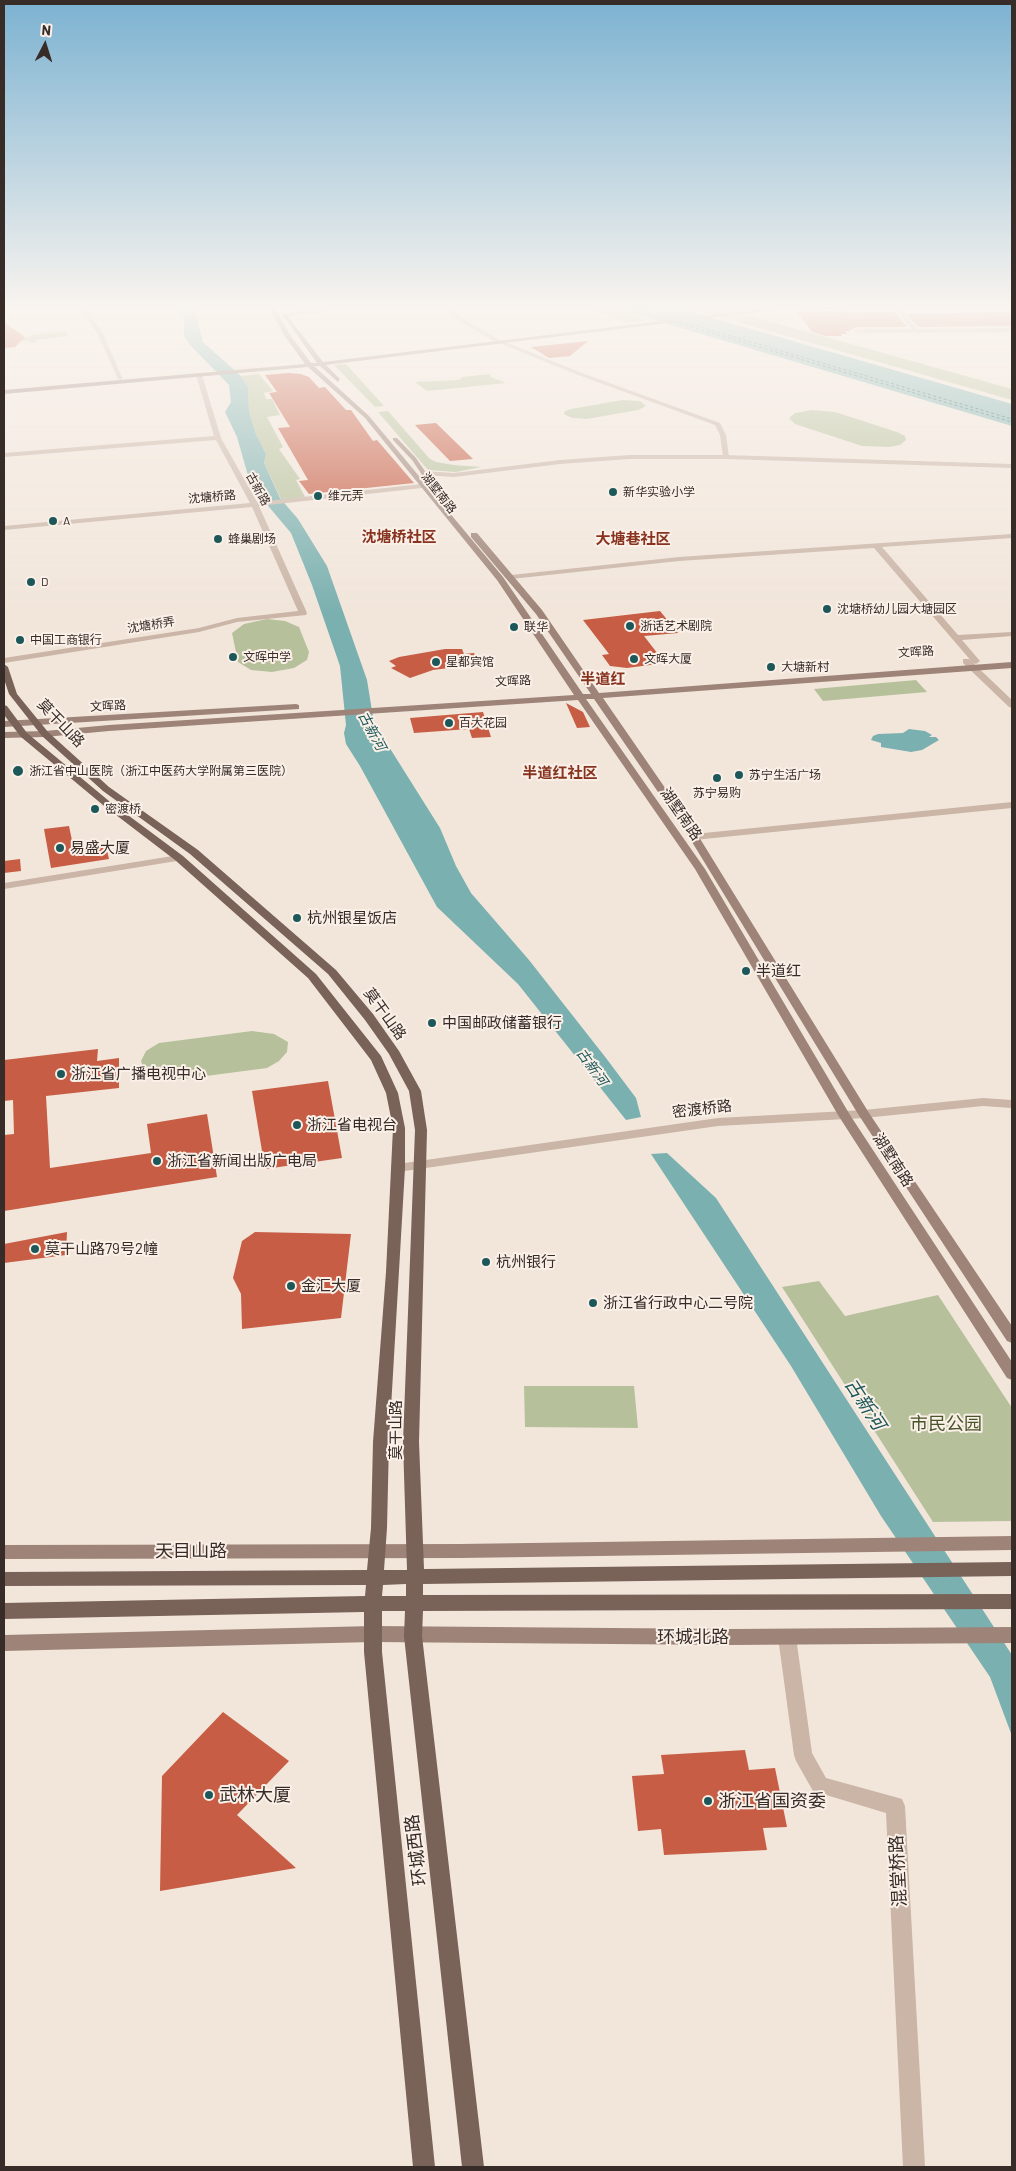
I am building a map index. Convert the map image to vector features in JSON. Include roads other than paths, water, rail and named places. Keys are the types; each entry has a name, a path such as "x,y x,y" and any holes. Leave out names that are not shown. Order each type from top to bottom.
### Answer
{"main road":[{"name":"湖墅南路","path":"361,411 409,468 511,577 539,612 694,837 864,1114 1012,1337"},
{"name":"湖墅南路","path":"369,411 414,459 423,473 426,486 500,579 577,694 700,869 844,1115 1012,1374"},
{"name":"文晖路","path":"4,724 341,709 577,694 971,663 1012,658"},
{"name":"文晖路","path":"971,663 1012,665"},
{"name":"莫干山路","path":"4,668 13,694 45,734 106,789 194,852 332,972 369,1017 394,1054 415,1091 421,1130 412,1442 415,1528"},
{"name":"莫干山路","path":"4,708 24,735 106,802 179,858 312,976 377,1059 392,1093 398,1128 393,1272 381,1442 380,1528"},
{"name":"文晖路","path":"4,735 45,734 341,709"},
{"name":"环城西路","path":"380,1528 373,1604 373,1634 424,2167"},
{"name":"环城西路","path":"415,1528 413,1636 474,2167"},
{"path":"378,1550 460,1551 1012,1543"},
{"name":"天目山路","path":"4,1552 378,1550"},
{"path":"375,1576 1012,1569"},
{"name":"天目山路","path":"4,1580 375,1576"},
{"path":"4,1612 414,1603 1012,1601"},
{"path":"4,1643 373,1634"},
{"name":"环城北路","path":"373,1634 413,1636 787,1637 1012,1635"}],"street":[{"name":"古新路","path":"210,411 218,438 258,505 303,613"},
{"path":"683,411 718,424 723,435 726,457"},
{"path":"4,455 218,438"},
{"path":"423,473 454,475 560,462 629,457 726,457 1012,466"},
{"name":"沈塘桥路","path":"4,528 258,505 426,486 442,478 454,475"},
{"path":"511,577 680,559 1012,536"},
{"path":"876,545 956,638 971,663 1012,705"},
{"name":"沈塘桥弄","path":"4,661 199,630 237,620 303,613"},
{"path":"956,638 1012,634"},
{"path":"694,837 1012,805"},
{"path":"4,886 179,858"},
{"name":"密渡桥路","path":"398,1168 718,1122 864,1114 983,1102 1012,1104"},
{"name":"混堂桥路","path":"787,1637 803,1755 820,1785 895,1806 914,2167"}],"water":[{"name":"古新河","path":"249,411 256,434 266,454 264,463 280,498 298,519 327,566 367,680 374,723 440,828 456,866 471,893 529,960 606,1058 636,1098 641,1117 626,1120 518,984 437,907 346,744 340,666 312,585 291,533 253,488 237,437 225,412"},
{"path":"962,411 1012,411 1012,426"},
{"path":"909,729 925,731 932,735 929,737 936,737 939,740 922,750 911,752 881,747 881,743 871,740 873,736 878,734 903,733"},
{"path":"667,1153 716,1198 1012,1655 1012,1736 990,1677 881,1516 791,1366 651,1154"}],"place":[{"name":"新华实验小学","path":"613,492"},
{"name":"维元弄","path":"318,496"},
{"name":"A","path":"53,521"},
{"name":"蜂巢剧场","path":"218,539"},
{"name":"D","path":"31,582"},
{"name":"沈塘桥幼儿园大塘园区","path":"827,609"},
{"name":"浙话艺术剧院","path":"630,626"},
{"name":"联华","path":"514,627"},
{"name":"中国工商银行","path":"20,640"},
{"name":"文晖中学","path":"233,657"},
{"name":"文晖大厦","path":"634,659"},
{"name":"星都宾馆","path":"436,662"},
{"name":"大塘新村","path":"771,667"},
{"name":"百大花园","path":"449,723"},
{"name":"浙江省中山医院（浙江中医药大学附属第三医院）","path":"18,771"},
{"name":"苏宁生活广场","path":"739,775"},
{"name":"苏宁易购","path":"717,778"},
{"name":"密渡桥","path":"95,809"},
{"name":"易盛大厦","path":"60,848"},
{"name":"杭州银星饭店","path":"297,918"},
{"name":"半道红","path":"746,971"},
{"name":"中国邮政储蓄银行","path":"432,1023"},
{"name":"浙江省广播电视中心","path":"61,1074"},
{"name":"浙江省电视台","path":"297,1125"},
{"name":"浙江省新闻出版广电局","path":"157,1161"},
{"name":"莫干山路79号2幢","path":"35,1249"},
{"name":"杭州银行","path":"486,1262"},
{"name":"金汇大厦","path":"291,1286"},
{"name":"浙江省行政中心二号院","path":"593,1303"},
{"name":"武林大厦","path":"209,1795"},
{"name":"浙江省国资委","path":"708,1801"}],"district":[{"name":"沈塘桥社区","path":"399,537"},
{"name":"大塘巷社区","path":"633,539"},
{"name":"半道红","path":"603,679"},
{"name":"半道红社区","path":"560,773"}],"park label":[{"name":"市民公园","path":"946,1424"}]}
